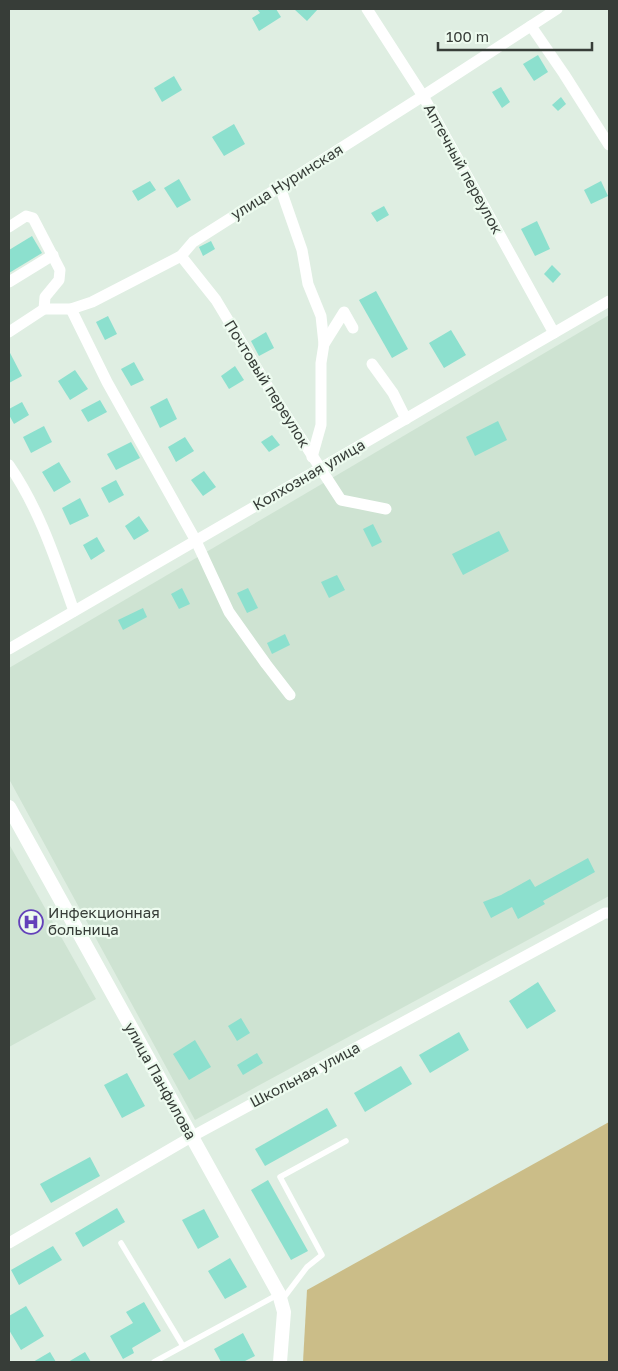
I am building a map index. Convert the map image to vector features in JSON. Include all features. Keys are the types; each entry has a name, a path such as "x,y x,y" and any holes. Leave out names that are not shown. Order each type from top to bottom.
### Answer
{"street":[{"name":"Аптечный переулок","path":"366,9 423,96 554,333"},
{"name":"улица Нуринская","path":"44,309 71,309 92,302 182,256 193,242 557,9"},
{"path":"531,26 609,144"},
{"path":"280,187 302,250 308,284 321,316 324,344 321,363 321,425 312,457"},
{"path":"9,227 26,216 33,218 60,270 59,280 45,297 44,309 9,332"},
{"path":"9,282 53,255"},
{"name":"Почтовый переулок","path":"182,256 216,300 312,457 341,500 386,509"},
{"name":"Колхозная улица","path":"9,649 609,301"},
{"path":"71,309 107,382 196,541 229,612 290,695"},
{"path":"324,344 344,312 353,328"},
{"path":"372,364 393,393 406,419"},
{"path":"9,465 22,484 44,526 74,611"},
{"name":"улица Панфилова","path":"9,808 280,1298 284,1312 280,1362"},
{"name":"Школьная улица","path":"9,1243 191,1137 607,913"}],"lane":[{"path":"154,1362 280,1298 307,1267 322,1255 280,1176 346,1142"},
{"path":"121,1243 183,1346"}],"shaded area":[{"path":"609,315 609,896 195,1120 9,779 9,668"},
{"name":"Инфекционная больница","path":"9,844 96,999 9,1047"},
{"path":"609,1122 609,1362 303,1362 307,1290"}],"building":[{"path":"257,9 276,9 281,17 259,31 252,18 260,13"},
{"path":"294,9 318,9 307,21"},
{"path":"538,55 548,72 534,81 523,64"},
{"path":"174,76 182,90 162,102 154,88"},
{"path":"501,87 510,102 502,108 492,92"},
{"path":"561,97 566,104 558,111 552,105"},
{"path":"234,124 245,144 224,156 212,137"},
{"path":"179,179 191,200 177,208 164,188"},
{"path":"150,181 156,190 138,201 132,191"},
{"path":"601,181 608,196 591,204 584,190"},
{"path":"384,206 389,215 377,222 371,213"},
{"path":"537,221 550,249 535,256 521,229"},
{"path":"32,236 42,253 9,273 9,250"},
{"path":"211,241 215,249 203,256 199,247"},
{"path":"552,265 561,274 553,283 544,274"},
{"path":"376,291 408,349 392,358 359,300"},
{"path":"108,316 117,334 105,340 96,322"},
{"path":"451,330 466,355 444,368 429,343"},
{"path":"266,332 274,348 259,356 251,341"},
{"path":"9,351 22,376 9,383"},
{"path":"134,362 144,380 131,386 121,369"},
{"path":"235,366 244,380 229,389 221,376"},
{"path":"75,370 88,389 70,400 58,381"},
{"path":"167,398 177,419 160,428 150,407"},
{"path":"100,400 107,412 88,422 81,410"},
{"path":"22,402 29,415 14,424 9,415 9,409"},
{"path":"498,421 507,440 475,456 466,437"},
{"path":"44,426 52,442 31,453 23,437"},
{"path":"272,435 280,445 269,452 261,442"},
{"path":"185,437 194,451 176,462 168,447"},
{"path":"131,442 140,458 116,470 107,454"},
{"path":"59,462 71,482 54,492 42,472"},
{"path":"204,471 216,487 203,496 191,480"},
{"path":"116,480 124,495 109,503 101,488"},
{"path":"80,498 89,516 70,525 62,508"},
{"path":"139,516 149,531 134,540 125,526"},
{"path":"373,524 382,542 372,547 363,529"},
{"path":"499,531 509,551 463,575 452,554"},
{"path":"97,537 105,551 91,560 83,545"},
{"path":"337,575 345,590 329,598 321,582"},
{"path":"182,588 190,604 179,609 171,594"},
{"path":"248,588 258,608 247,613 237,593"},
{"path":"143,608 147,617 123,630 118,620"},
{"path":"285,634 290,645 272,654 267,643"},
{"path":"588,858 595,872 543,901 545,904 518,919 512,907 491,918 483,902 501,895 530,879 535,887"},
{"path":"538,982 556,1011 527,1029 509,1001"},
{"path":"241,1018 250,1033 237,1041 228,1026"},
{"path":"459,1032 469,1050 430,1073 419,1055"},
{"path":"195,1040 211,1067 189,1080 173,1054"},
{"path":"257,1053 263,1063 243,1075 237,1065"},
{"path":"401,1066 412,1084 365,1112 354,1093"},
{"path":"127,1073 145,1106 122,1118 104,1085"},
{"path":"327,1108 337,1126 265,1166 255,1149"},
{"path":"90,1157 100,1176 51,1203 40,1184"},
{"path":"268,1180 308,1251 291,1260 251,1190"},
{"path":"117,1208 125,1222 83,1247 75,1233"},
{"path":"204,1209 219,1237 198,1249 182,1220"},
{"path":"53,1246 62,1260 19,1285 11,1270"},
{"path":"230,1258 247,1287 225,1299 208,1271"},
{"path":"144,1302 161,1331 132,1348 134,1353 123,1359 110,1336 133,1323 126,1312"},
{"path":"26,1306 44,1336 21,1350 9,1330 9,1316"},
{"path":"243,1333 255,1356 243,1362 221,1362 214,1349"},
{"path":"50,1352 56,1362 33,1362"},
{"path":"85,1352 91,1362 68,1362"}],"place":[{"name":"Инфекционная больница","path":"31,922"}]}
